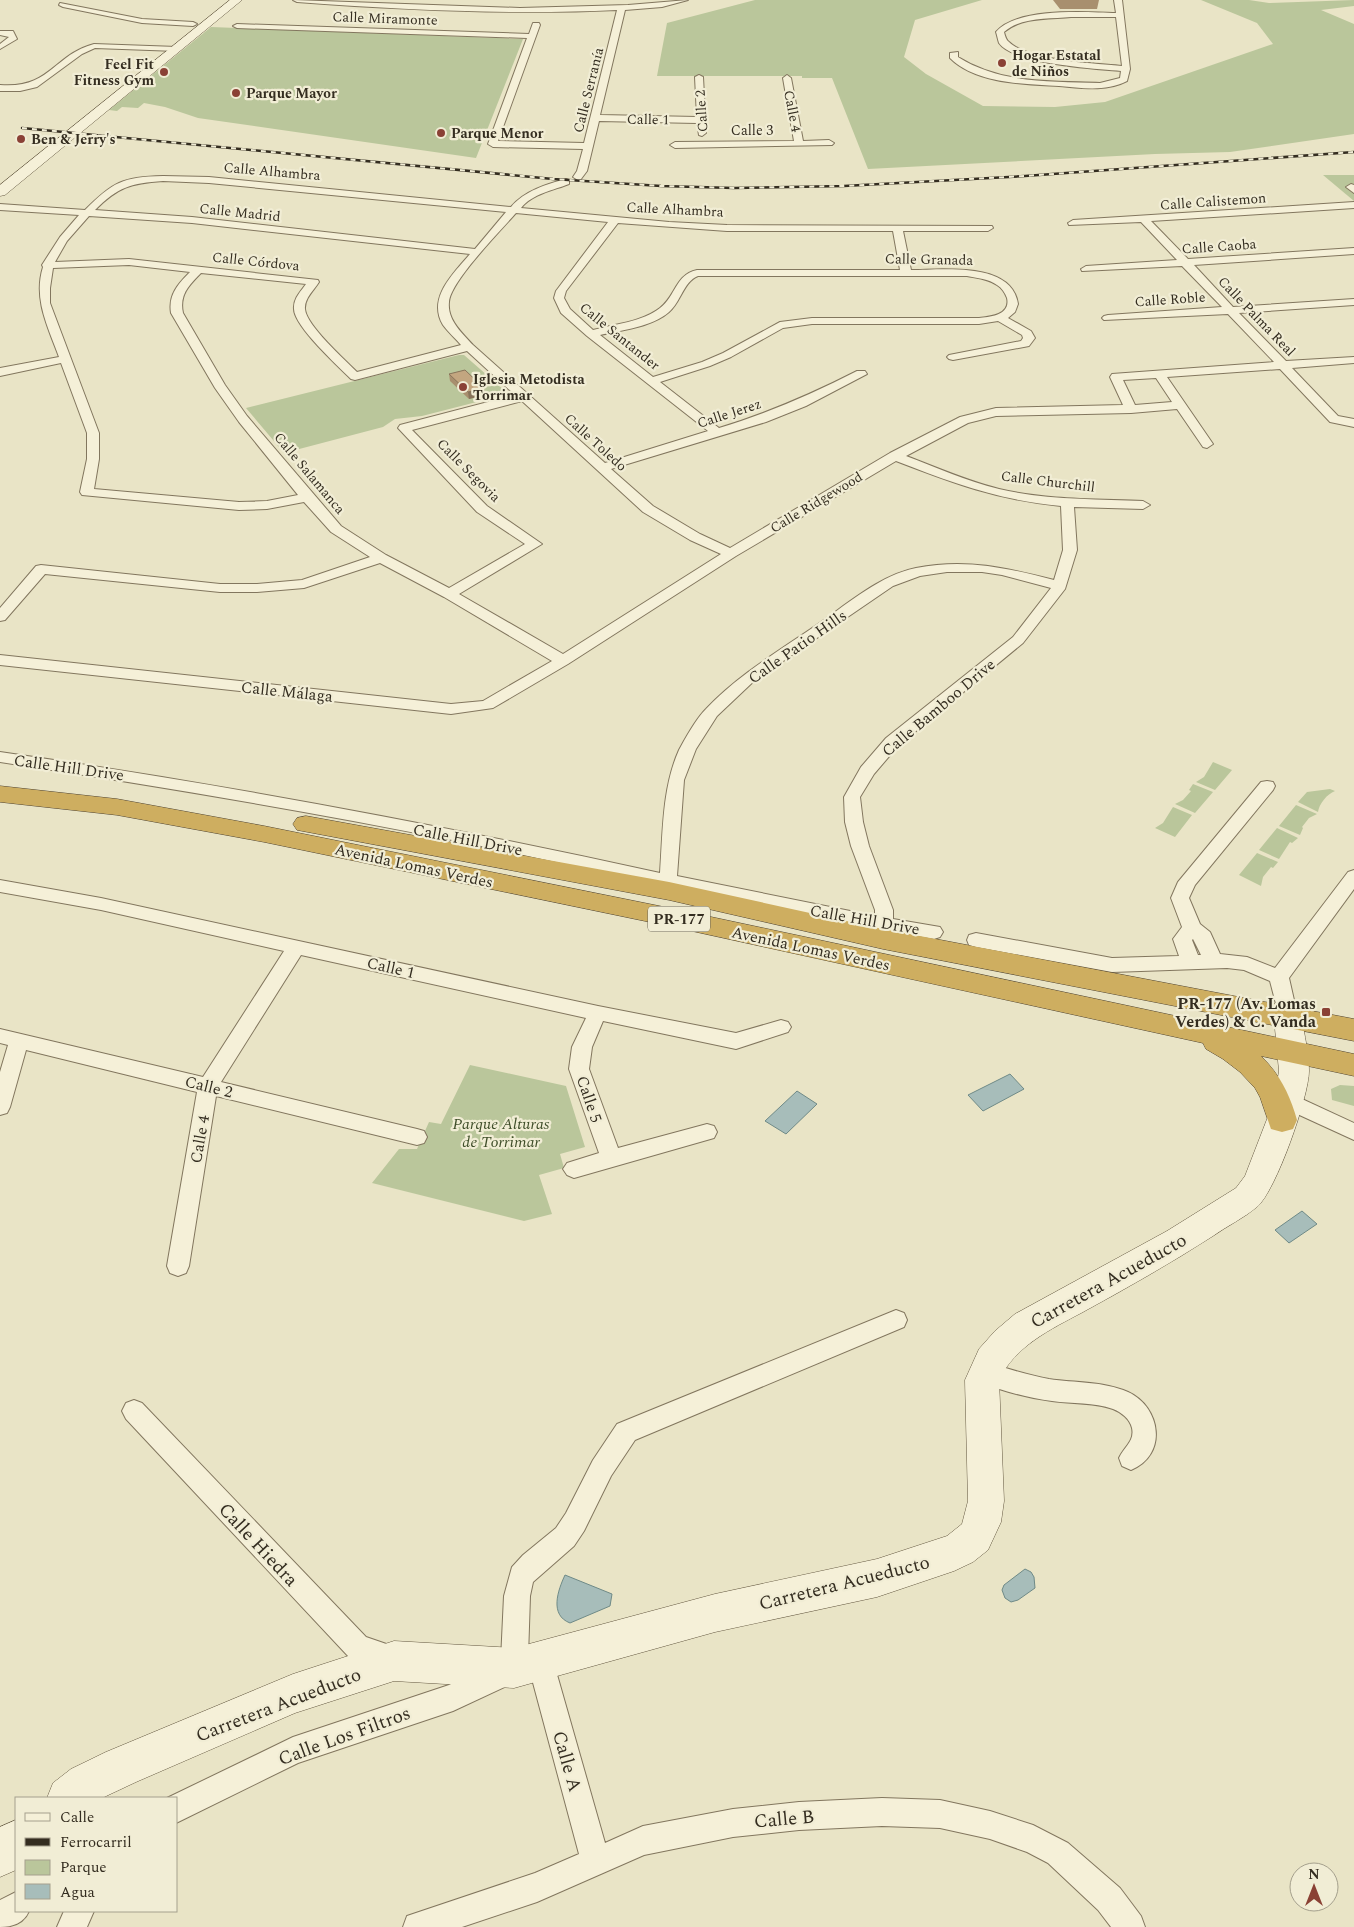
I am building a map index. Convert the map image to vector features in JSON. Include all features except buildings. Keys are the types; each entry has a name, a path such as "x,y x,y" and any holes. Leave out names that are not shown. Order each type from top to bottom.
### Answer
{"highway":[{"name":"Avenida Lomas Verdes","path":"0,776 134,790 669,892 883,939 1354,1030"},
{"name":"Avenida Lomas Verdes","path":"0,794 117,806 264,834 669,917 1354,1065"},
{"path":"1185,1027 1220,1042 1243,1058 1263,1078 1274,1096 1286,1110"}],"street":[{"path":"0,192 237,0"},
{"path":"297,0 541,12 661,4 684,0"},
{"path":"545,0 493,144 589,146"},
{"path":"955,54 953,55 954,58 973,70 1006,80 1100,86 1124,79 1126,69 1118,0"},
{"path":"73,7 87,2"},
{"path":"63,5 142,21 193,24"},
{"name":"Calle Serranía","path":"578,177 582,172 589,146 622,7"},
{"path":"1120,15 1072,15 1028,19 1005,26 1000,36 1003,42 1010,47 1045,59 1126,69"},
{"name":"Calle Miramonte","path":"237,26 532,36"},
{"path":"0,33 13,36 12,39 0,48"},
{"path":"0,88 19,88 39,82 82,51 94,46 177,49"},
{"name":"Calle 2","path":"699,77 703,144"},
{"name":"Calle 4","path":"787,78 799,144"},
{"name":"Calle 1","path":"595,118 701,120"},
{"name":"Calle 3","path":"675,145 829,143"},
{"name":"Calle Alhambra","path":"307,498 239,506 88,492 93,459 93,433 45,303 42,287 48,265 62,239 86,214 117,187 130,182 161,179 209,180 614,221 727,228 988,228"},
{"name":"Calle Toledo","path":"566,182 521,201 476,252 450,284 444,302 448,324 469,347 601,468 658,516 695,537 732,553"},
{"name":"Calle Calistemon","path":"1073,223 1354,206"},
{"name":"Calle Madrid","path":"0,207 192,220 476,252"},
{"name":"Calle Palma Real","path":"1144,219 1334,419 1354,423"},
{"name":"Calle Santander","path":"614,221 561,291 559,298 565,311 591,334 718,434"},
{"path":"897,228 906,273"},
{"name":"Calle Caoba","path":"1086,269 1354,251"},
{"name":"Calle Córdova","path":"48,265 129,262 314,282 302,297 299,310 304,323 355,376 469,347"},
{"name":"Calle Salamanca","path":"198,270 178,292 174,303 177,313 219,386 243,419 307,498 336,529 380,558 449,594 563,661"},
{"name":"Calle Granada","path":"591,334 660,313 672,302 686,279 697,273 968,273 995,280 1009,290 1013,303 1010,312 1001,318"},
{"name":"Calle Roble","path":"1108,318 1354,302"},
{"path":"652,381 727,356 780,324 812,321 980,321 1001,318 1027,333 1030,338 1026,344 953,357"},
{"path":"0,372 66,359"},
{"path":"1131,409 1116,378 1354,360"},
{"name":"Calle Jerez","path":"601,468 718,434 802,403 860,374"},
{"path":"1160,375 1207,444"},
{"name":"Calle Segovia","path":"449,594 535,544 482,509 404,428 524,397"},
{"path":"1093,409 1131,409 1182,405"},
{"name":"Calle Ridgewood","path":"563,661 732,553 895,456 964,420 996,412 1093,409"},
{"name":"Calle Churchill","path":"895,456 977,487 1024,497 1067,502 1143,505"},
{"name":"Calle Bamboo Drive","path":"884,924 884,910 860,846 854,822 852,797 866,770 892,742 1018,640 1060,586 1070,550 1067,502"},
{"path":"0,617 41,569 220,588 257,588 304,584 380,558"},
{"name":"Calle Patio Hills","path":"668,881 676,780 688,749 711,713 749,678 888,584 916,572 947,568 982,568 1003,571 1060,586"},
{"name":"Calle Málaga","path":"0,660 451,709 487,705 563,661"},
{"name":"Calle Hill Drive","path":"0,756 149,778 231,793 516,848 668,881 884,924 934,932"},
{"path":"1213,962 1203,937 1192,928 1180,898 1187,882 1267,786"},
{"path":"1288,1018 1279,977 1354,876"},
{"name":"Calle 1","path":"0,886 101,904 598,1013 736,1041 781,1027"},
{"path":"1191,962 1182,939 1192,928"},
{"path":"976,940 1112,965 1227,961 1247,964 1279,977"},
{"name":"Calle 4","path":"178,1266 208,1086 297,946"},
{"name":"Calle 5","path":"598,1013 583,1043 579,1056 579,1069 611,1159"},
{"name":"Carretera Acueducto","path":"69,1797 86,1784 121,1767 293,1694 394,1660 527,1664 715,1612 877,1578 918,1566 960,1549 975,1537 982,1522 986,1501 982,1380 996,1354 1027,1325 1178,1241 1247,1197 1258,1183 1286,1110 1294,1071 1288,1018"},
{"path":"0,1107 10,1038"},
{"name":"Calle 2","path":"10,1038 417,1137"},
{"path":"1286,1110 1354,1132"},
{"path":"574,1169 707,1132"},
{"name":"Calle A","path":"596,1861 527,1664 517,1596 521,1576 565,1536 575,1522 602,1468 626,1432 896,1320"},
{"path":"986,1373 1048,1390 1116,1398 1131,1405 1139,1413 1145,1436 1144,1445 1132,1458"},
{"name":"Calle Hiedra","path":"134,1412 357,1648 394,1660"},
{"name":"Calle Los Filtros","path":"178,1808 293,1751 453,1697 527,1664"},
{"name":"Calle B","path":"418,1927 537,1887 643,1841 733,1823 799,1816 872,1812 940,1814 990,1825 1033,1840 1058,1853 1109,1900 1130,1927"},
{"path":"0,1856 15,1842"},
{"path":"0,1917 15,1908"},
{"path":"72,1927 79,1912"}],"green space":[{"path":"755,0 982,0 915,20 904,57 926,74 983,106 1055,107 1105,102 1273,44 1257,23 1201,0 1249,0 1269,3 1354,0 1354,6 1321,10 1354,24 1354,134 1230,152 1155,154 868,169 832,78 802,78 802,76 657,76 667,23"},
{"path":"211,27 523,39 476,158 198,118 165,107 144,103 138,108 122,107 117,111 109,110"},
{"path":"1323,175 1354,175 1354,201"},
{"path":"464,355 506,393 422,416 395,419 383,427 284,453 246,408"},
{"path":"1213,762 1232,770 1215,790 1196,782 1204,777"},
{"path":"1193,784 1213,792 1195,813 1175,804 1183,800 1191,791 1189,790"},
{"path":"1330,789 1335,791 1324,800 1318,812 1298,802 1307,792"},
{"path":"1296,805 1317,814 1309,818 1302,827 1300,835 1279,826"},
{"path":"1173,807 1192,815 1175,837 1155,828 1163,823"},
{"path":"1277,828 1298,838 1292,843 1290,842 1279,859 1259,850"},
{"path":"1257,853 1278,862 1263,877 1261,886 1239,875"},
{"name":"Parque Alturas de Torrimar","path":"470,1065 566,1086 585,1147 560,1154 564,1168 539,1175 552,1214 524,1221 372,1183 399,1149 417,1149 429,1122 441,1124"},
{"path":"1340,1085 1354,1086 1354,1106 1332,1100 1331,1089"}],"water":[{"path":"1010,1074 1024,1089 983,1111 968,1095"},
{"path":"797,1091 817,1104 786,1134 765,1121"},
{"path":"1302,1211 1317,1224 1289,1243 1275,1230"},
{"path":"1025,1569 1031,1572 1034,1577 1035,1588 1018,1600 1011,1602 1005,1598 1002,1590 1004,1585"},
{"path":"565,1575 612,1594 610,1606 570,1623 563,1619 559,1614 557,1602"}],"railway":[{"path":"22,128 553,179 661,186 734,188 844,186 1025,176 1354,152"}],"place":[{"name":"Hogar Estatal de Niños","path":"1002,63"},
{"name":"Feel Fit Fitness Gym","path":"164,72"},
{"name":"Parque Mayor","path":"236,93"},
{"name":"Parque Menor","path":"441,133"},
{"name":"Ben & Jerry's","path":"21,139"},
{"name":"Iglesia Metodista Torrimar","path":"463,387"},
{"name":"PR-177 (Av. Lomas Verdes) & C. Vanda","path":"1326,1012"}]}
